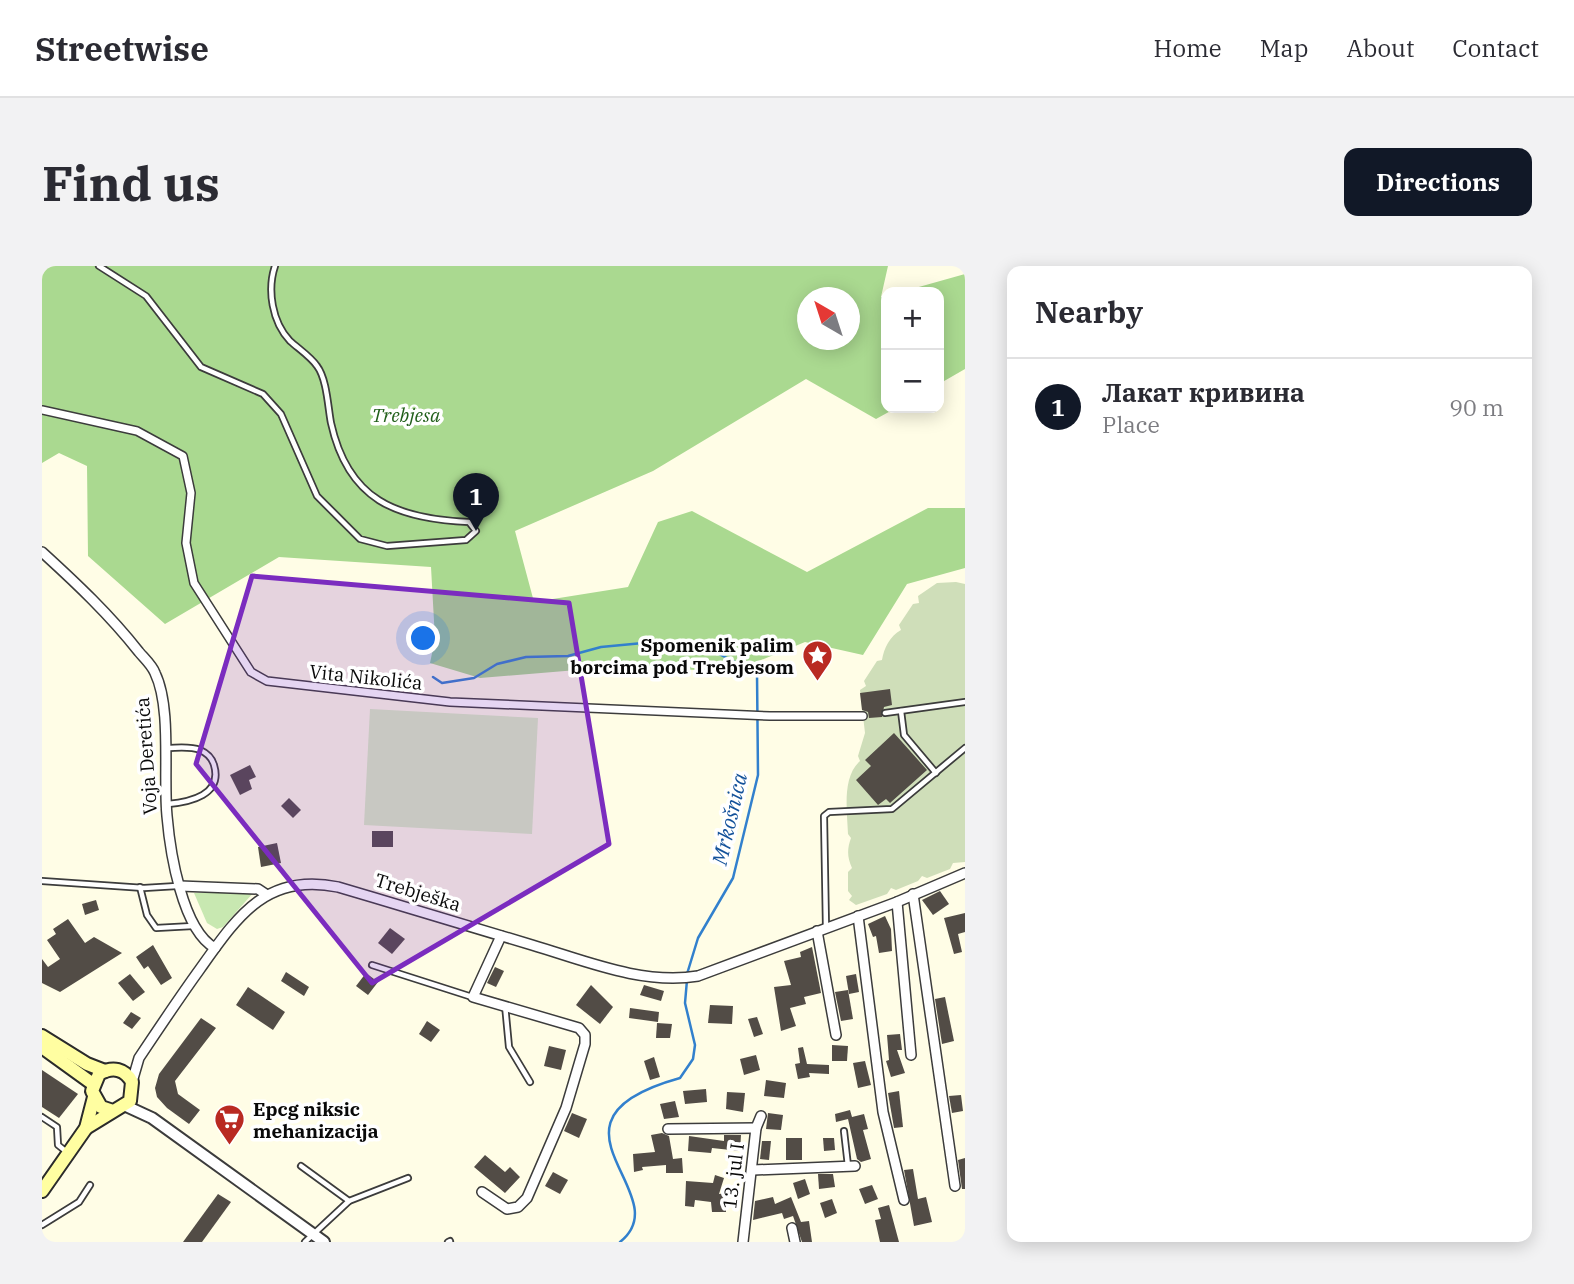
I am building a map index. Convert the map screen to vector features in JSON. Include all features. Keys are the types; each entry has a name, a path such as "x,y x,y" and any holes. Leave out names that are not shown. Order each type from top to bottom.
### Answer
{"main road":[{"path":"42,1036 87,1064 105,1071 120,1070 131,1095 113,1111 86,1128"},
{"path":"42,1047 93,1091 101,1107 113,1111"},
{"path":"42,1191 86,1128 93,1091 105,1071"}],"street":[{"name":"Vita Nikolića","path":"42,410 137,431 183,456 191,493 186,543 194,583 251,671 267,681 450,702 770,716 863,716"},
{"name":"Voja Deretića","path":"42,552 121,629 155,673 164,711 167,804 180,886 193,926 207,944 215,948"},
{"path":"836,1035 822,930 965,873"},
{"name":"Trebješka","path":"139,1058 242,912 267,895 300,884 330,885 601,966 673,980 698,976 822,930"},
{"path":"180,886 258,888 267,895"},
{"path":"913,894 955,1186"},
{"path":"897,902 911,1055"},
{"path":"858,916 883,1112 904,1200"},
{"path":"482,1192 507,1209 518,1207 527,1198 566,1108 585,1044 585,1035 579,1028 505,1004 473,998 501,936"},
{"path":"120,1070 139,1058"},
{"path":"139,1058 131,1095 152,1118 309,1237 324,1242"},
{"name":"13. jul I","path":"743,1242 756,1128 761,1116"},
{"path":"668,1129 756,1128"},
{"path":"753,1170 851,1167"},
{"path":"792,1228 795,1242"}],"lane":[{"path":"99,266 146,296 201,367 263,394 281,414 317,496 360,538 387,546 467,540 476,531 469,522 442,521 400,511 371,497 352,475 335,439 319,368 287,338 275,319 271,279 275,266"},
{"path":"885,713 965,702"},
{"path":"901,710 904,735 936,773"},
{"path":"165,748 200,750 211,758 215,771 214,785 206,793 186,802 167,804"},
{"path":"822,930 824,816 829,812 892,809 965,748"},
{"path":"42,881 139,887 180,886"},
{"path":"139,887 148,915 156,928 193,926"},
{"path":"372,965 473,998"},
{"path":"505,1004 509,1048 530,1082"},
{"path":"42,1117 57,1127 58,1145 69,1153"},
{"path":"844,1130 851,1167"},
{"path":"301,1166 349,1201"},
{"path":"309,1237 349,1201 408,1178"},
{"path":"42,1225 79,1202 90,1185"}],"highlighted area":[{"path":"252,576 569,603 609,844 372,983 196,764"}],"green space":[{"name":"Trebjesa","path":"42,266 888,266 883,287 881,287 881,413 887,413 876,419 806,379 653,471 515,531 534,602 628,587 658,522 692,511 807,572 928,508 965,508 965,568 907,584 863,655 805,642 732,672 625,666 480,678 430,663 435,639 431,567 279,557 165,624 88,556 87,466 59,453 42,463"},
{"path":"965,274 965,369 944,381 944,287 919,287"},
{"path":"937,583 965,584 965,862 953,863 950,869 927,878 922,876 918,881 896,890 891,888 887,894 856,905 849,900 852,896 848,891 848,872 852,868 848,853 851,838 848,834 847,805 850,776 860,761 858,756 865,733 860,690 866,686 864,681 877,661 882,660 891,639 901,630 899,625 913,604 919,603 918,596"},
{"path":"370,709 538,718 532,834 364,825"},
{"path":"194,893 253,893 223,927 217,929 207,923"}],"building":[{"path":"890,689 892,705 884,707 882,717 869,718 868,712 862,710 860,693"},
{"path":"894,733 927,770 890,803 886,799 878,805 856,780 871,766 865,760"},
{"path":"250,765 256,777 249,780 252,789 240,795 230,775"},
{"path":"289,798 301,810 293,818 281,806"},
{"path":"372,831 393,831 393,847 372,847"},
{"path":"277,843 281,863 261,867 258,847"},
{"path":"940,891 949,904 933,915 922,900"},
{"path":"96,900 99,910 85,915 82,904"},
{"path":"965,913 965,932 958,934 962,952 954,954 944,918"},
{"path":"885,916 891,929 892,951 879,953 876,936 873,937 868,924"},
{"path":"68,919 85,943 94,937 122,953 60,992 42,983 42,959 48,967 60,959 47,940 56,934 53,929"},
{"path":"390,928 405,939 392,954 378,943"},
{"path":"153,945 172,978 161,985 148,966 144,969 136,957"},
{"path":"812,947 821,993 804,997 806,1004 790,1008 796,1026 781,1031 774,987 791,985 784,961 801,957 800,952"},
{"path":"495,967 504,971 496,987 487,983"},
{"path":"286,972 309,987 304,996 281,981"},
{"path":"366,973 378,982 368,995 356,986"},
{"path":"130,974 145,992 133,1001 118,983"},
{"path":"856,974 859,992 849,994 846,976"},
{"path":"591,985 613,1007 600,1024 576,1005"},
{"path":"644,985 664,991 661,1001 640,995"},
{"path":"248,987 285,1012 273,1030 236,1005"},
{"path":"848,990 853,1019 841,1021 835,992"},
{"path":"945,997 954,1041 942,1044 935,999"},
{"path":"710,1005 733,1006 732,1024 708,1023"},
{"path":"630,1008 659,1012 658,1022 629,1018"},
{"path":"131,1012 141,1018 132,1029 123,1023"},
{"path":"757,1017 763,1034 754,1037 748,1019"},
{"path":"201,1018 216,1028 175,1081 178,1094 200,1110 189,1124 167,1108 157,1097 155,1088 159,1074"},
{"path":"427,1021 440,1030 431,1042 419,1034"},
{"path":"657,1023 672,1024 670,1038 656,1038"},
{"path":"900,1034 902,1050 897,1050 905,1073 891,1077 886,1061 889,1060 887,1035"},
{"path":"832,1045 848,1046 847,1061 832,1061"},
{"path":"549,1046 566,1050 561,1070 544,1066"},
{"path":"803,1047 807,1064 829,1065 829,1074 809,1073 810,1077 798,1079 795,1064 800,1063 798,1048"},
{"path":"756,1055 760,1070 744,1075 740,1059"},
{"path":"654,1057 660,1077 650,1080 644,1061"},
{"path":"865,1061 871,1085 858,1088 853,1063"},
{"path":"42,1070 78,1094 59,1118 42,1107"},
{"path":"766,1080 786,1083 784,1098 764,1096"},
{"path":"706,1089 707,1102 685,1104 683,1091"},
{"path":"899,1091 903,1127 894,1128 888,1093"},
{"path":"727,1092 745,1093 743,1112 726,1109"},
{"path":"961,1095 963,1111 952,1113 949,1096"},
{"path":"675,1101 679,1117 664,1119 660,1104"},
{"path":"850,1110 852,1117 864,1114 868,1129 863,1130 871,1159 861,1162 857,1159 848,1119 836,1122 835,1114"},
{"path":"572,1113 587,1119 579,1138 564,1131"},
{"path":"768,1113 783,1115 781,1130 766,1129"},
{"path":"662,1133 669,1136 673,1159 682,1158 683,1173 666,1173 666,1165 642,1167 643,1170 634,1172 633,1154 655,1152 651,1135"},
{"path":"724,1135 741,1135 740,1151 712,1148 711,1153 688,1151 689,1136 724,1141"},
{"path":"786,1138 802,1138 802,1160 786,1160"},
{"path":"823,1138 834,1138 835,1150 824,1151"},
{"path":"762,1141 771,1141 769,1160 760,1159"},
{"path":"485,1155 505,1172 510,1167 520,1177 505,1193 474,1167"},
{"path":"965,1158 965,1189 962,1189 958,1160"},
{"path":"913,1169 918,1199 926,1197 932,1222 914,1226 904,1170"},
{"path":"553,1172 568,1180 560,1194 545,1186"},
{"path":"818,1174 833,1174 835,1187 819,1189"},
{"path":"715,1175 724,1178 719,1194 726,1193 726,1212 712,1212 711,1202 695,1200 694,1207 685,1206 686,1181 713,1183"},
{"path":"805,1179 810,1194 798,1199 793,1183"},
{"path":"872,1185 878,1199 865,1204 859,1189"},
{"path":"218,1194 231,1202 202,1242 183,1242"},
{"path":"773,1197 775,1204 791,1197 801,1222 809,1221 812,1242 802,1242 793,1216 784,1219 782,1213 753,1220 755,1201"},
{"path":"832,1199 837,1213 825,1218 820,1203"},
{"path":"889,1205 899,1242 880,1242 875,1220 881,1219 878,1208"}],"waterway":[{"name":"Mrkošnica","path":"433,677 442,683 474,678 497,664 526,657 568,656 601,647 643,643 697,643 757,673 758,775 733,878 698,938 687,974"},
{"name":"Mrkošnica","path":"620,1242 634,1223 633,1202 609,1136 614,1115 635,1095 680,1078 693,1059 695,1045 685,1003 687,980"}],"place":[{"name":"Лакат кривина","path":"476,531"},
{"name":"Spomenik palim borcima pod Trebjesom","path":"817,683"},
{"name":"Epcg niksic mehanizacija","path":"230,1147"}]}
